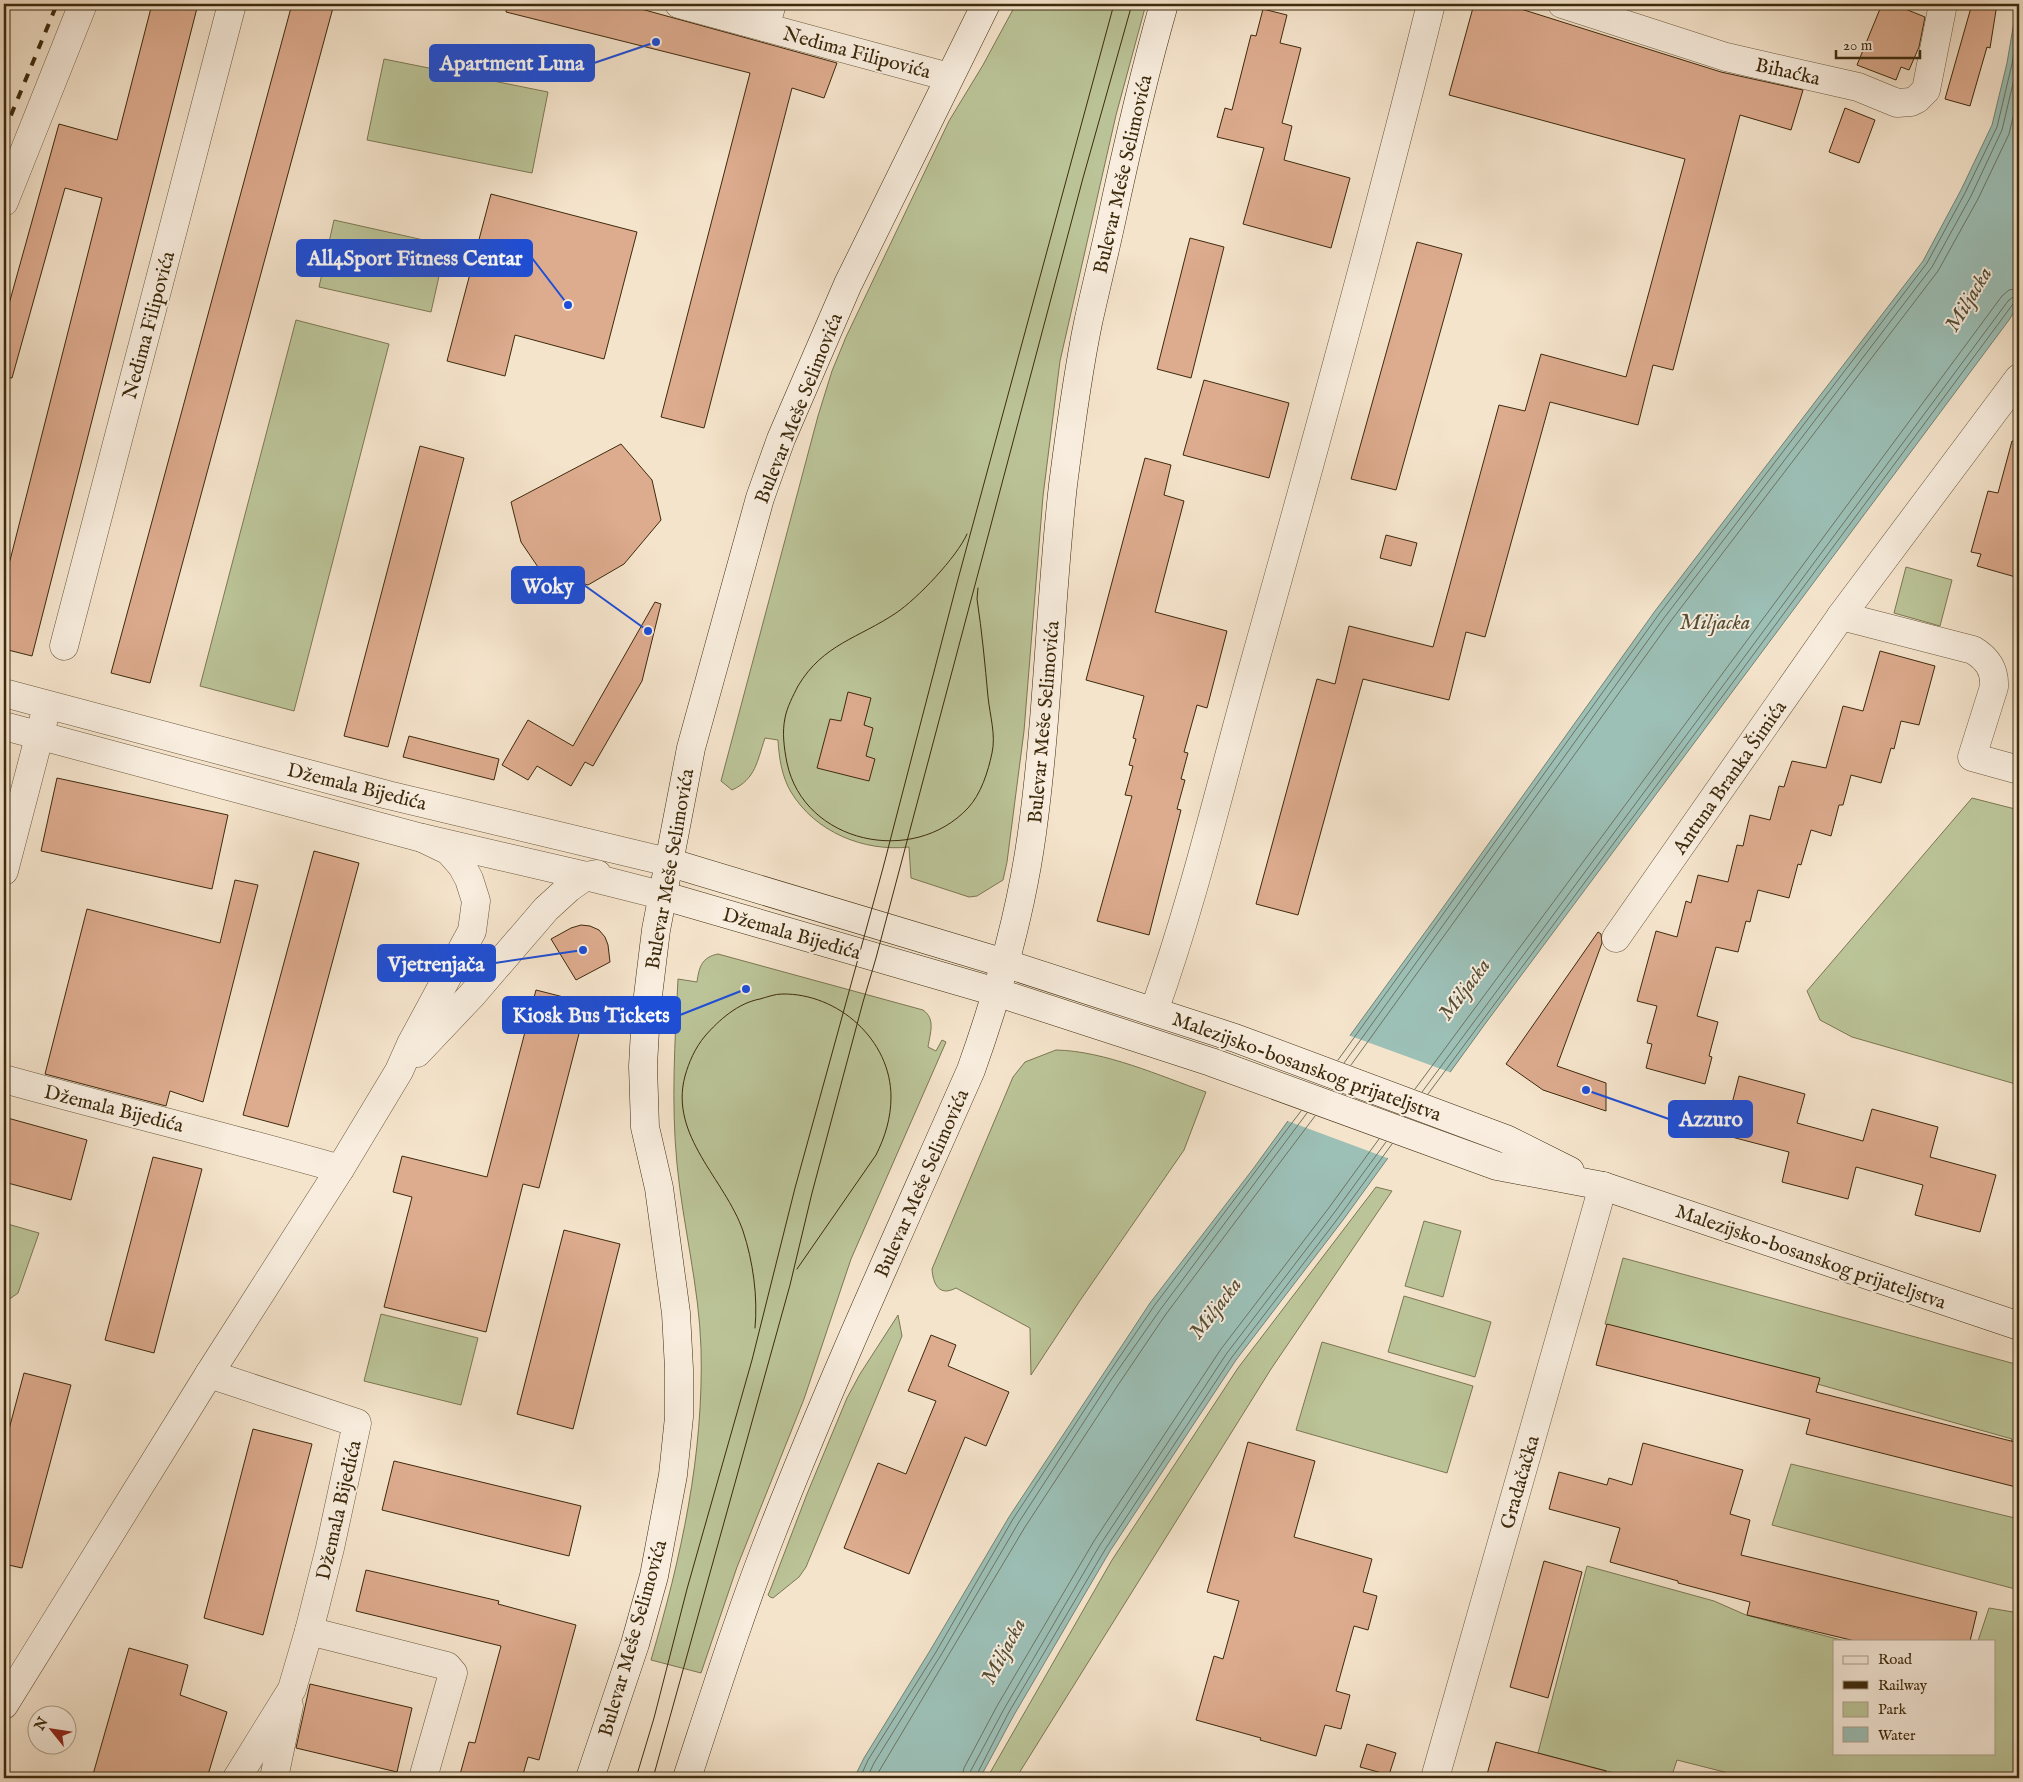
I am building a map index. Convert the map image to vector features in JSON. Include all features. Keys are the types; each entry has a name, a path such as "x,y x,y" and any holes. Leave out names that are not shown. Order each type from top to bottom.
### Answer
{"street":[{"path":"4,202 83,4"},
{"name":"Nedima Filipovića","path":"64,646 232,4"},
{"name":"Nedima Filipovića","path":"679,4 768,15 949,77"},
{"name":"Bulevar Meše Selimovića","path":"590,1778 635,1644 654,1576 673,1475 679,1417 679,1369 675,1303 659,1188 645,1127 642,1066 652,958 661,896 691,748 760,498 780,440 848,284 986,4"},
{"name":"Bulevar Meše Selimovića","path":"687,1778 730,1646 771,1533 824,1403 971,1070 989,1020 1020,900 1032,833 1052,631 1063,487 1072,415 1088,324 1127,148 1164,4"},
{"path":"1154,1011 1180,934 1280,571 1402,119 1431,4"},
{"name":"Bihaćka","path":"1562,4 1726,57 1858,87 1897,103 1911,102 1926,90 1943,4"},
{"name":"Antuna Branka Šimića","path":"1616,938 1841,616 2019,378"},
{"path":"1841,616 1973,650 1984,656 1994,676 1994,687 1972,758 2019,770"},
{"name":"Džemala Bijedića","path":"4,692 388,795 668,862 1004,963"},
{"path":"4,871 48,704"},
{"name":"Džemala Bijedića","path":"4,726 422,838 586,876 661,896 996,992"},
{"name":"Džemala Bijedića","path":"4,1705 209,1374 340,1169 399,1071 411,1044 472,931 476,901 469,879 462,866 448,852 422,838"},
{"name":"Džemala Bijedića","path":"399,1071 472,995 546,909 569,888 586,876 668,862"},
{"name":"Malezijsko-bosanskog prijateljstva","path":"1004,963 1276,1052 1506,1139 1603,1186 2019,1326"},
{"name":"Malezijsko-bosanskog prijateljstva","path":"996,992 1135,1036 1259,1079 1447,1146 1497,1166 1603,1186"},
{"name":"Džemala Bijedića","path":"4,1078 211,1132 340,1169"},
{"name":"Gradačačka","path":"1435,1778 1603,1186"},
{"name":"Džemala Bijedića","path":"209,1374 357,1424 330,1548 292,1689 274,1778"},
{"path":"309,1631 446,1666 453,1673 423,1778"},
{"name":"Džemala Bijedića","path":"237,1778 292,1689"}],"green space":[{"path":"1016,4 1146,4 1116,115 1060,361 1043,496 1024,731 1007,862 1003,880 977,896 969,897 911,878 909,847 892,848 858,842 827,828 813,818 801,806 785,780 778,740 765,738 751,775 740,786 732,790 721,781 818,416 832,371 846,337 949,121 983,65"},
{"path":"384,59 548,92 532,173 367,140"},
{"path":"334,220 446,245 431,312 319,287"},
{"path":"296,320 389,344 294,711 200,686"},
{"path":"1906,567 1952,580 1940,626 1894,613"},
{"path":"1972,798 2019,810 2019,1085 1852,1037 1820,1020 1807,991"},
{"path":"718,954 923,1010 931,1022 928,1047 936,1051 942,1040 946,1042 851,1259 804,1399 737,1567 701,1673 651,1660 681,1545 699,1428 701,1388 700,1325 675,1141 674,1072 678,979 697,982 699,972 705,960"},
{"path":"1056,1050 1075,1051 1113,1060 1206,1092 1184,1150 1031,1375 1030,1328 956,1288 945,1291 941,1290 934,1280 932,1269 1013,1077 1025,1062"},
{"path":"1376,1187 1392,1191 1271,1369 1016,1778 987,1778 1112,1560 1238,1368"},
{"path":"1424,1221 1461,1231 1443,1297 1405,1286"},
{"path":"4,1223 39,1233 18,1293 4,1303"},
{"path":"1623,1258 2019,1365 2019,1487 2000,1482 2012,1439 1605,1324"},
{"path":"1404,1296 1491,1322 1475,1377 1388,1352"},
{"path":"381,1314 478,1338 461,1405 364,1381"},
{"path":"898,1315 902,1336 806,1567 799,1577 773,1598 770,1597 768,1595 807,1494 847,1398"},
{"path":"1322,1342 1473,1386 1447,1473 1296,1430"},
{"path":"1791,1464 2019,1519 2019,1590 1772,1525"},
{"path":"1587,1566 1714,1601 1746,1615 1841,1640 1833,1640 1833,1754 1996,1754 1996,1640 1978,1640 1989,1608 2019,1613 2019,1778 1748,1778 1677,1760 1671,1778 1634,1778 1538,1753"}],"water":[{"name":"Miljacka","path":"2017,4 2019,4 2019,304 2009,320 1485,1024 1343,1220 1236,1360 1110,1551 1014,1715 980,1778 854,1778 864,1758 1009,1517 1150,1303 1253,1169 1655,611 1923,261 1961,190 1992,125 2007,63"}],"pier":[{"path":"1348,1035 1452,1073 1390,1159 1285,1120"}],"building":[{"path":"152,4 198,4 32,656 4,649 4,584 102,198 65,188 12,378 4,377 4,322 59,124 117,140"},
{"path":"292,4 334,4 150,683 111,673"},
{"path":"507,4 623,4 837,63 824,98 792,88 704,428 661,417 750,73 506,12"},
{"path":"1474,4 1505,4 1721,72 1803,90 1791,130 1740,115 1673,370 1653,365 1638,425 1550,402 1485,637 1466,632 1449,700 1363,679 1298,915 1256,904 1317,679 1335,684 1349,626 1433,647 1499,405 1525,411 1541,354 1626,377 1685,159 1449,95"},
{"path":"1882,4 1893,4 1925,17 1919,47 1909,70 1901,67 1896,80 1857,65"},
{"path":"1972,4 1997,4 1990,48 1987,47 1970,106 1945,99"},
{"path":"1263,9 1287,15 1280,43 1301,48 1282,123 1292,126 1284,160 1350,178 1331,248 1243,224 1264,148 1217,137 1225,108 1232,110 1251,35 1256,36"},
{"path":"1845,108 1875,120 1859,163 1829,152"},
{"path":"491,194 637,232 604,359 515,335 505,376 447,361"},
{"path":"1190,238 1224,247 1191,378 1157,369"},
{"path":"1417,242 1462,254 1396,490 1351,479"},
{"path":"1204,380 1289,403 1269,478 1183,455"},
{"path":"2012,441 2019,442 2019,578 1977,566 1981,554 1971,552 1988,491 1998,493"},
{"path":"621,444 652,480 661,520 624,564 588,585 540,570 521,542 511,502"},
{"path":"420,446 464,458 388,747 344,736"},
{"path":"1145,458 1171,465 1164,495 1184,501 1155,612 1227,631 1207,708 1197,705 1184,752 1188,753 1181,779 1185,780 1177,809 1181,810 1149,935 1097,921 1132,796 1125,795 1133,766 1129,765 1136,739 1133,738 1144,696 1086,680"},
{"path":"1386,535 1417,543 1411,566 1380,558"},
{"path":"655,602 661,604 642,681 593,766 585,762 571,786 537,766 528,780 502,765 528,720 573,746"},
{"path":"1880,651 1935,666 1919,725 1901,721 1894,749 1891,748 1881,783 1851,775 1843,805 1839,805 1831,836 1811,830 1801,865 1798,864 1789,898 1758,890 1750,922 1746,921 1738,952 1716,947 1697,1016 1718,1022 1709,1056 1712,1057 1705,1084 1646,1068 1652,1044 1647,1043 1657,1006 1637,1001 1656,931 1677,937 1686,901 1691,903 1698,875 1728,882 1737,845 1743,846 1750,815 1770,820 1779,786 1784,787 1792,761 1826,768 1843,706 1863,711"},
{"path":"848,692 871,698 864,725 873,728 866,756 875,759 869,781 817,768 830,719 841,721"},
{"path":"409,736 499,759 494,780 403,757"},
{"path":"57,778 228,815 212,889 41,851"},
{"path":"314,851 359,863 288,1127 243,1115"},
{"path":"235,880 258,885 203,1102 170,1091 166,1106 45,1074 87,909 220,943"},
{"path":"581,925 599,930 605,937 610,962 576,980 551,939 571,928"},
{"path":"1598,932 1601,934 1602,943 1557,1066 1606,1083 1606,1111 1543,1090 1506,1064"},
{"path":"536,990 587,1003 539,1188 523,1184 486,1332 384,1307 412,1197 393,1192 402,1156 487,1177"},
{"path":"1739,1076 1805,1094 1797,1123 1863,1141 1872,1109 1938,1127 1930,1157 1996,1175 1980,1232 1915,1215 1923,1185 1856,1167 1848,1199 1782,1182 1789,1152 1724,1135"},
{"path":"4,1117 87,1140 71,1200 4,1182"},
{"path":"153,1157 202,1169 154,1353 105,1340"},
{"path":"564,1230 620,1244 573,1429 517,1414"},
{"path":"1607,1324 1820,1378 1816,1392 2019,1443 2019,1475 2016,1487 1806,1434 1810,1419 1596,1365"},
{"path":"931,1335 956,1345 948,1366 1009,1392 986,1446 965,1437 909,1574 844,1548 878,1463 906,1474 936,1401 908,1391"},
{"path":"24,1373 71,1385 22,1568 4,1564 4,1448"},
{"path":"253,1429 312,1444 263,1635 204,1618"},
{"path":"1248,1442 1315,1461 1294,1537 1372,1559 1363,1592 1377,1596 1368,1630 1354,1626 1336,1691 1350,1695 1341,1729 1325,1725 1316,1756 1196,1720 1214,1656 1223,1659 1239,1601 1207,1592"},
{"path":"1643,1443 1743,1470 1730,1514 1750,1520 1741,1555 1977,1612 1970,1640 1851,1640 1747,1615 1750,1602 1678,1583 1678,1581 1610,1562 1620,1528 1549,1509 1559,1472 1607,1485 1609,1478 1632,1485"},
{"path":"394,1461 581,1506 569,1556 382,1510"},
{"path":"1544,1561 1582,1572 1548,1698 1510,1687"},
{"path":"366,1570 499,1601 498,1604 576,1625 539,1760 528,1757 522,1778 459,1778 469,1742 475,1743 501,1646 356,1611"},
{"path":"129,1648 188,1665 180,1695 227,1712 207,1778 92,1778"},
{"path":"310,1684 412,1708 397,1772 296,1748"},
{"path":"1496,1742 1606,1771 1605,1778 1486,1778"},
{"path":"1367,1744 1396,1753 1389,1775 1360,1767"}],"tram line":[{"path":"636,1778 752,1360 795,1188 883,868 957,583 1114,4"},
{"path":"653,1778 790,1285 812,1193 1083,178 1132,4"},
{"path":"967,534 946,565 905,607 882,622 842,643 819,660 798,686 790,702 786,714 784,746 787,763 797,790 815,812 837,828 863,838 891,841 919,837 945,826 968,808 977,796 988,768 993,746 977,599 978,588"},
{"path":"755,1328 754,1279 750,1254 743,1231 735,1212 692,1138 685,1118 682,1098 685,1076 690,1060 698,1045 710,1030 723,1018 744,1004 779,994 803,996 823,1002 841,1011 857,1024 871,1039 882,1057 889,1076 891,1097 887,1127 876,1155 797,1269"}],"railway":[{"path":"4,132 57,4"}],"place":[{"name":"Apartment Luna","path":"656,42"},
{"name":"All4Sport Fitness Centar","path":"568,305"},
{"name":"Woky","path":"648,631"},
{"name":"Vjetrenjača","path":"583,950"},
{"name":"Kiosk Bus Tickets","path":"746,989"},
{"name":"Azzuro","path":"1586,1090"}]}
